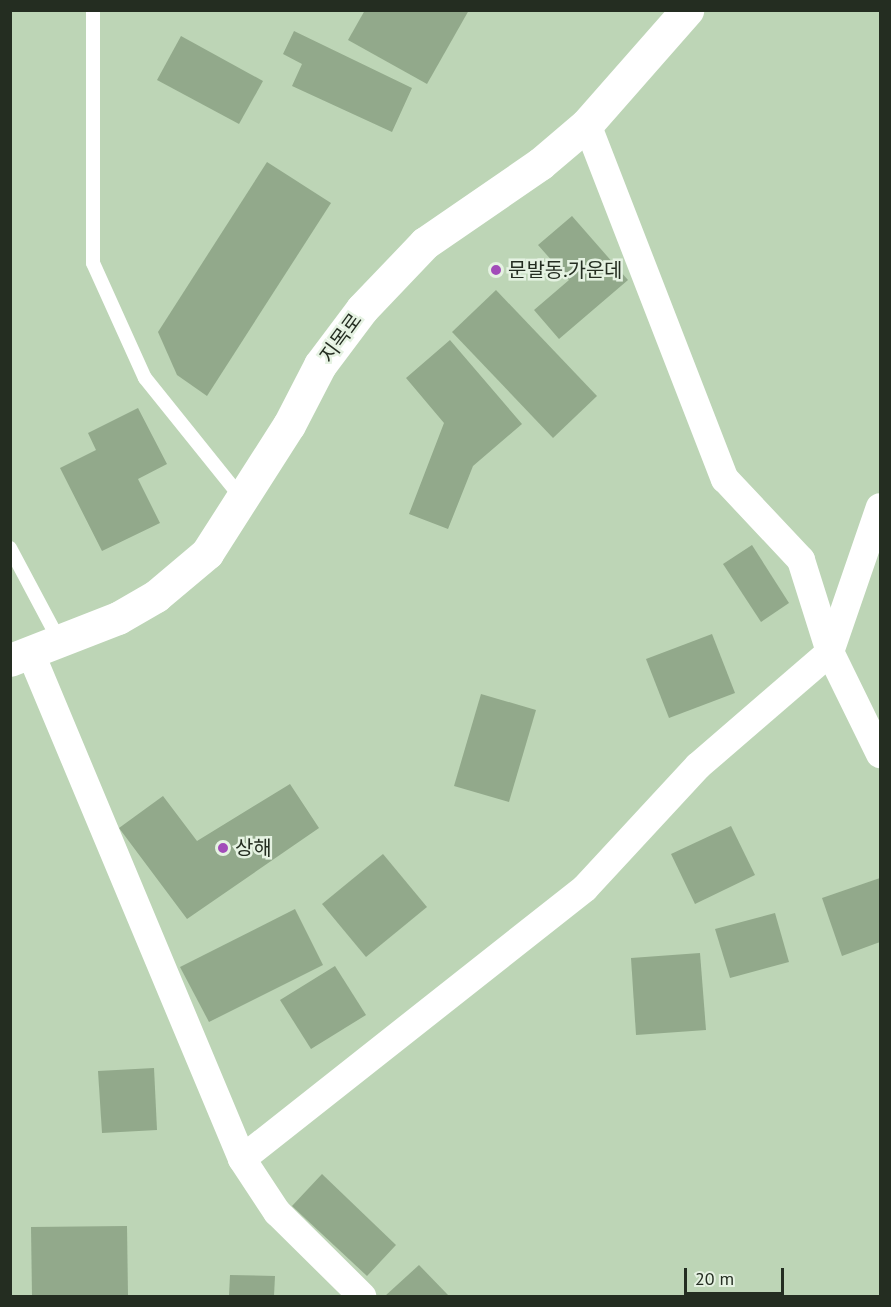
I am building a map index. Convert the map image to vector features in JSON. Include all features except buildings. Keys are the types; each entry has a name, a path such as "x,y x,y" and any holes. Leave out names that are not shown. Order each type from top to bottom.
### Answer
{"street":[{"name":"지목로","path":"34,652 156,596 207,553 244,501 320,365 362,309 425,243 540,164 587,124 687,10"},
{"path":"587,124 725,479 801,560 830,652 880,754"},
{"path":"242,1159 585,888 698,766 830,652 880,507"},
{"path":"34,652 242,1159 277,1212 362,1296"}],"lane":[{"path":"93,10 93,263 145,378 244,501"},
{"path":"10,548 34,652"}],"place":[{"name":"문발동.가운데","path":"496,270"},
{"name":"상해","path":"223,848"}]}
